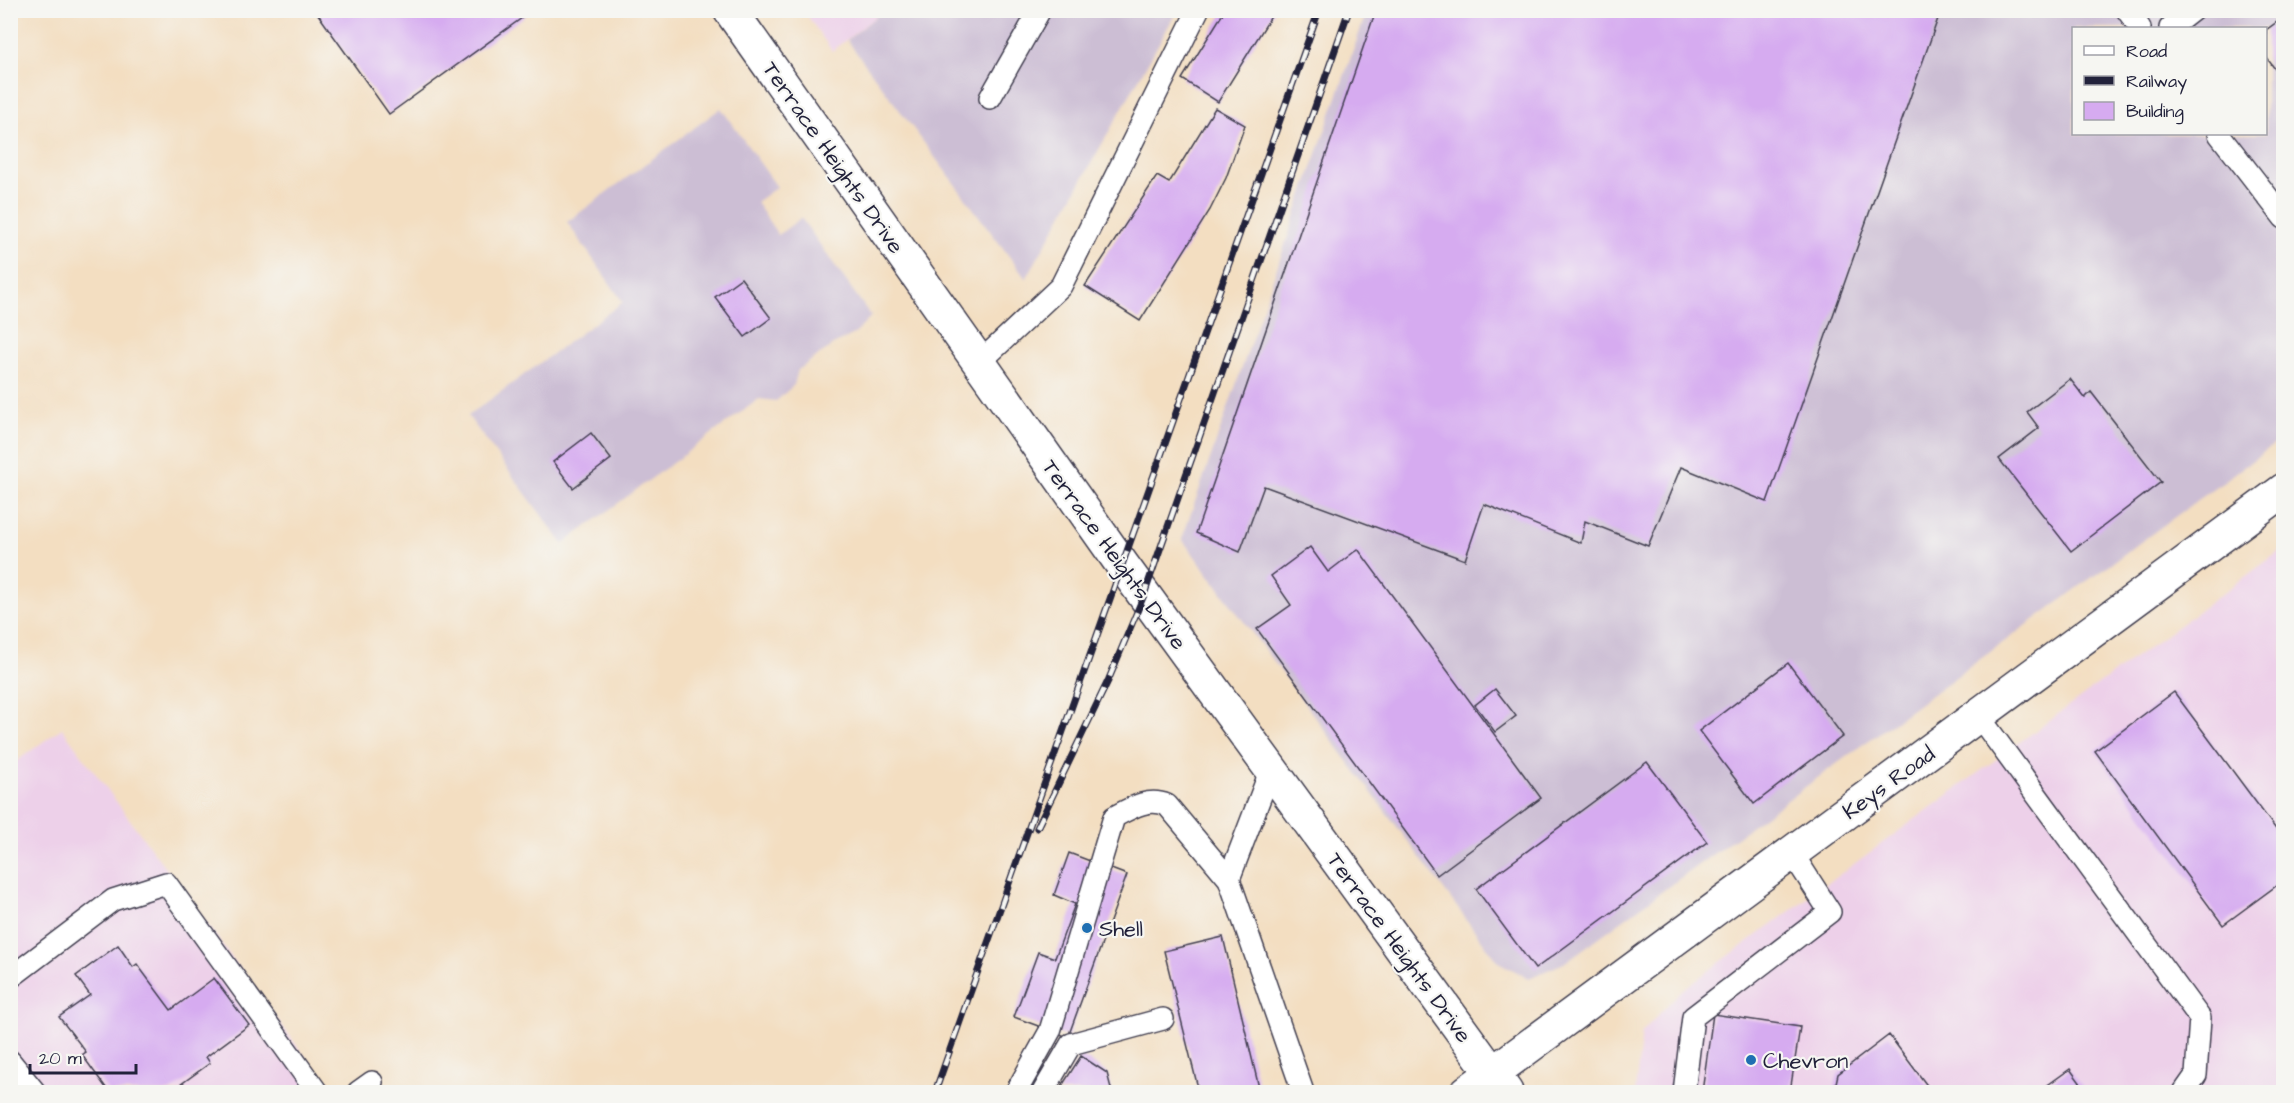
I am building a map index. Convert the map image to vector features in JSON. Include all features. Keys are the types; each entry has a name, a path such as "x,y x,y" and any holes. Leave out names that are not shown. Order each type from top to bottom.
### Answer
{"main road":[{"name":"Terrace Heights Drive","path":"730,10 1123,566 1270,769 1489,1086"},
{"name":"Keys Road","path":"1489,1086 1792,853 2283,490"}],"lane":[{"path":"990,98 1040,10"},
{"path":"979,363 1061,286 1198,10"},
{"path":"2127,10 2139,27"},
{"path":"2171,27 2193,10"},
{"path":"2221,135 2283,218"},
{"path":"1978,715 2200,1018 2196,1075 2184,1092"},
{"path":"1229,879 1270,769"},
{"path":"1016,1092 1050,1031 1114,817 1135,806 1157,801 1167,805 1229,879 1303,1092"},
{"path":"1684,1092 1692,1017 1830,912 1792,853"},
{"path":"10,978 113,900 166,883 316,1092"},
{"path":"1044,1092 1071,1044 1163,1019"},
{"path":"10,1061 35,1092"}],"shaded area":[{"path":"804,11 883,11 832,51"},
{"path":"883,11 1177,11 1026,279 847,40"},
{"path":"1367,11 2283,11 2283,438 1564,963 1529,978 1498,962 1182,539"},
{"path":"721,108 777,187 756,202 778,235 801,218 871,316 856,333 833,345 798,370 794,385 776,401 759,399 563,544 468,416 623,302 567,222"},
{"path":"2283,549 2283,1092 1635,1092 1642,1032 1681,991"},
{"path":"62,728 331,1092 11,1092 10,766"}],"building":[{"path":"315,10 523,10 526,15 389,114"},
{"path":"1225,10 1275,10 1218,102 1182,79"},
{"path":"1376,10 1941,10 1767,502 1681,467 1648,546 1585,521 1581,543 1484,504 1465,560 1264,486 1240,552 1196,533"},
{"path":"2284,17 2284,81 2267,58 2267,29"},
{"path":"1215,108 1245,125 1226,178 1210,210 1140,321 1085,286 1157,176 1169,183"},
{"path":"741,278 771,318 745,337 715,297"},
{"path":"2070,379 2085,398 2091,392 2161,482 2071,551 1999,459 2039,428 2027,412"},
{"path":"591,433 611,459 573,488 553,462"},
{"path":"1310,547 1328,572 1358,549 1541,798 1437,875 1257,629 1291,605 1271,576"},
{"path":"1788,663 1843,736 1754,804 1699,731"},
{"path":"1495,689 1516,716 1495,732 1475,705"},
{"path":"2174,692 2284,840 2284,880 2223,925 2095,751"},
{"path":"1647,762 1707,842 1535,969 1476,889"},
{"name":"Shell","path":"1069,853 1127,875 1068,1037 1014,1017 1038,952 1055,958 1075,904 1054,895"},
{"name":"Shell","path":"1223,937 1260,1092 1199,1092 1164,951"},
{"path":"118,945 133,967 137,964 171,1010 214,978 249,1025 206,1057 210,1063 170,1092 109,1092 82,1055 86,1052 59,1017 90,995 76,976"},
{"name":"Chevron","path":"1713,1014 1800,1027 1790,1092 1702,1092"},
{"path":"1889,1035 1932,1092 1834,1092 1838,1074"},
{"path":"1081,1056 1107,1073 1112,1092 1058,1092"},
{"path":"2070,1069 2087,1092 2038,1092"}],"railway":[{"path":"935,1092 1319,10"},
{"path":"1037,828 1108,681 1144,595 1349,10"}],"place":[{"name":"Shell","path":"1087,928"},
{"name":"Chevron","path":"1751,1060"}]}
